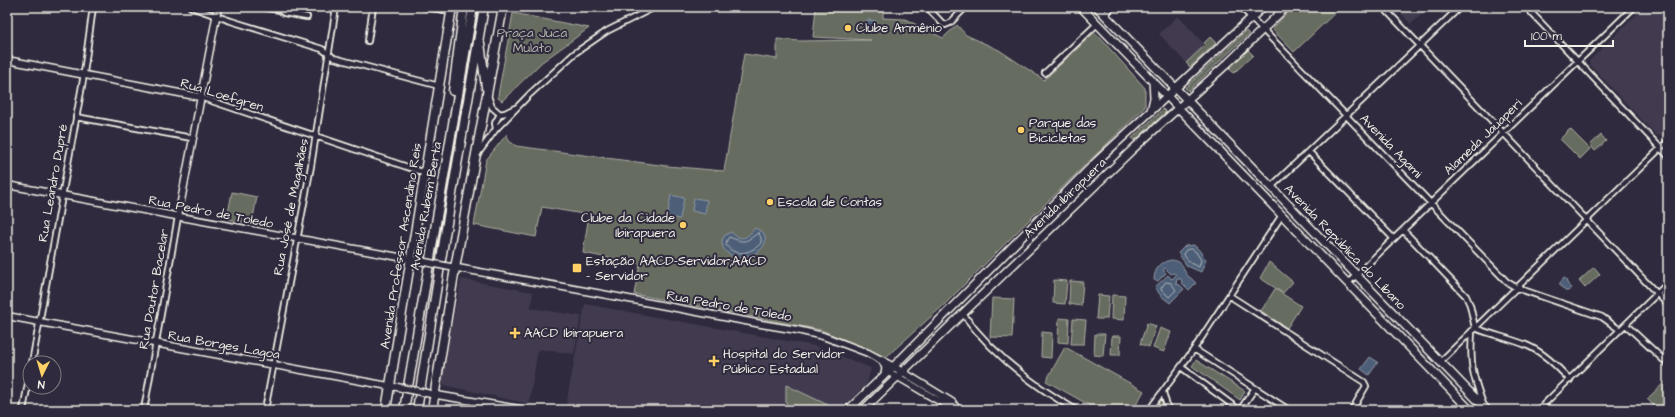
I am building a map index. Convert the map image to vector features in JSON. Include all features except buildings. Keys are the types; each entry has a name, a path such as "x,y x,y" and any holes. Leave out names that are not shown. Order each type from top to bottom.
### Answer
{"highway":[{"path":"448,150 448,127 464,7"},
{"name":"Avenida Rubem Berta","path":"404,410 473,7"},
{"name":"Avenida Rubem Berta","path":"417,410 484,7"},
{"path":"432,410 432,394 453,267 488,94 503,7"},
{"path":"439,86 452,9"},
{"path":"479,35 488,94"},
{"name":"Avenida Professor Ascendino Reis","path":"386,410 394,387 439,86"}],"main road":[{"name":"Avenida República do Líbano","path":"1081,7 1470,410"},
{"name":"Avenida República do Líbano","path":"1097,7 1485,409"},
{"name":"Avenida Ibirapuera","path":"848,410 889,371 1097,161 1263,7"},
{"name":"Avenida Ibirapuera","path":"863,410 1133,149 1179,108 1286,7"},
{"path":"1150,113 1154,98 1153,81"},
{"path":"1247,178 1264,188 1271,187"},
{"path":"883,361 889,371"}],"street":[{"name":"Rua Leandro Dupré","path":"34,355 84,74 93,7"},
{"path":"192,7 322,49 334,58 439,86"},
{"name":"Rua Doutor Bacelar","path":"144,410 192,138 218,7"},
{"name":"Rua José de Magalhães","path":"265,410 316,137 336,7"},
{"path":"368,41 373,7"},
{"path":"424,7 452,9"},
{"path":"476,156 496,129 522,104 530,94 585,46 607,31 655,7"},
{"path":"927,7 945,25 950,23 966,7"},
{"path":"1105,14 1112,7"},
{"name":"Avenida Agami","path":"1240,7 1507,282 1517,288 1602,317 1620,330"},
{"path":"1383,7 1588,219 1668,305"},
{"path":"1271,187 1460,7"},
{"path":"1526,7 1668,156"},
{"name":"Alameda Jauaperi","path":"1348,283 1634,7"},
{"path":"266,8 280,8 284,13 307,17"},
{"path":"1045,73 1097,24"},
{"name":"Rua Loefgren","path":"7,60 200,97 425,173"},
{"path":"488,94 492,107 500,114 502,124"},
{"path":"496,129 495,123 500,114 510,111 522,104"},
{"path":"76,117 192,138"},
{"path":"1440,362 1668,141"},
{"path":"1309,152 1394,239"},
{"path":"7,202 8,186"},
{"name":"Rua Pedro de Toledo","path":"8,186 797,330 840,342 883,361"},
{"path":"1149,410 1194,349 1282,215"},
{"path":"1403,230 1466,296 1470,305 1474,330 1471,360 1472,372 1485,409"},
{"path":"1538,410 1668,283"},
{"path":"1230,296 1364,382 1366,386 1352,410"},
{"path":"963,314 988,344 1016,370 1052,396 1076,410"},
{"name":"Rua Borges Lagoa","path":"7,316 432,394"},
{"path":"1626,325 1668,364"},
{"path":"1474,330 1532,348 1551,361 1570,380"},
{"path":"1194,349 1289,410"},
{"path":"1181,367 1239,410 1255,388"},
{"path":"889,371 901,374 952,402 958,410"},
{"path":"901,374 951,409 958,410"},
{"path":"1163,392 1168,410"},
{"path":"432,394 525,410"},
{"path":"23,410 26,395"}],"shaded area":[{"path":"1395,7 1429,7 1411,24"},
{"path":"1434,7 1450,7 1442,15"},
{"path":"1644,7 1658,7 1668,17 1668,131 1662,136 1656,135 1590,65 1589,62"},
{"path":"1178,16 1209,49 1190,67 1159,34"},
{"name":"AACD Ibirapuera","path":"461,279 533,292 531,308 581,316 574,354 538,349 529,404 443,385 441,382"},
{"name":"Hospital do Servidor Público Estadual","path":"585,304 815,346 871,368 867,384 840,410 565,410"},
{"path":"444,405 474,410 438,410"}],"green space":[{"path":"816,7 883,7 883,18 905,19 943,38 957,25 966,35 999,50 1044,80 1095,32 1145,88 1145,107 944,305 886,357 821,330 634,294 640,264 583,253 589,215 542,207 536,237 474,225 486,160 507,134 509,141 516,146 667,166 724,171 744,54 777,59 777,39 799,41 871,40 813,37"},
{"path":"1293,7 1341,7 1294,52 1272,29"},
{"name":"Praça Juca Mulato","path":"513,13 589,28 542,62 502,101 498,98 498,95"},
{"path":"1246,31 1249,34 1188,91 1185,88"},
{"path":"1210,37 1216,43 1190,67 1186,63 1205,45 1204,43"},
{"path":"1247,49 1253,55 1234,73 1228,68"},
{"path":"1163,109 1166,112 1134,141 1132,138"},
{"path":"1570,129 1590,149 1580,159 1560,139"},
{"path":"1601,135 1606,141 1595,151 1590,145"},
{"path":"232,192 257,197 252,223 227,219"},
{"path":"1269,262 1293,282 1283,293 1260,278"},
{"path":"1594,267 1600,274 1585,288 1579,281"},
{"path":"1054,280 1067,281 1065,304 1053,303"},
{"path":"1070,281 1083,282 1081,306 1069,304"},
{"path":"1275,289 1301,306 1287,328 1261,311"},
{"path":"1098,295 1109,296 1107,319 1096,319"},
{"path":"1112,295 1125,296 1124,320 1111,319"},
{"path":"992,298 1014,299 1012,338 990,337"},
{"path":"1059,318 1069,319 1068,343 1058,342"},
{"path":"1073,319 1086,320 1084,344 1071,344"},
{"path":"1147,323 1156,326 1149,347 1140,344"},
{"path":"1160,328 1171,332 1164,352 1153,348"},
{"path":"1042,332 1052,333 1051,358 1041,357"},
{"path":"1095,334 1105,334 1103,356 1094,355"},
{"path":"1112,336 1121,336 1120,355 1111,355"},
{"path":"1065,347 1144,391 1133,410 1098,410 1046,381"},
{"path":"1196,360 1245,391 1240,400 1192,366"},
{"path":"1668,379 1668,399 1657,409 1647,399"},
{"path":"786,385 828,405 835,410 786,410"},
{"path":"1162,398 1165,410 1153,410"}],"water":[{"path":"868,20 876,21 875,31 867,31 864,29 864,23"},
{"path":"671,195 684,198 680,219 667,217"},
{"path":"694,198 707,200 705,214 692,211"},
{"path":"755,228 763,232 765,240 763,247 756,253 738,257 730,254 724,249 722,240 725,235 731,232 738,237 744,238"},
{"path":"1194,245 1206,260 1201,272 1187,266 1178,253 1185,246"},
{"path":"1172,260 1180,262 1186,274 1196,283 1189,290 1182,283 1181,279 1177,279 1176,284 1180,285 1184,289 1170,303 1161,296 1155,287 1168,275 1172,279 1176,275 1174,273 1171,274 1165,268 1163,270 1166,273 1158,281 1154,280 1154,276 1161,264"},
{"path":"1564,278 1572,288 1568,291 1565,291 1559,284"},
{"path":"1370,357 1378,362 1369,375 1361,369"}],"place":[{"name":"Clube Armênio","path":"848,28"},
{"name":"Parque das Bicicletas","path":"1021,130"},
{"name":"Escola de Contas","path":"770,202"},
{"name":"Clube da Cidade Ibirapuera","path":"683,225"},
{"name":"Estação AACD-Servidor;AACD – Servidor","path":"577,268"},
{"name":"AACD Ibirapuera","path":"515,333"},
{"name":"Hospital do Servidor Público Estadual","path":"714,361"}]}
